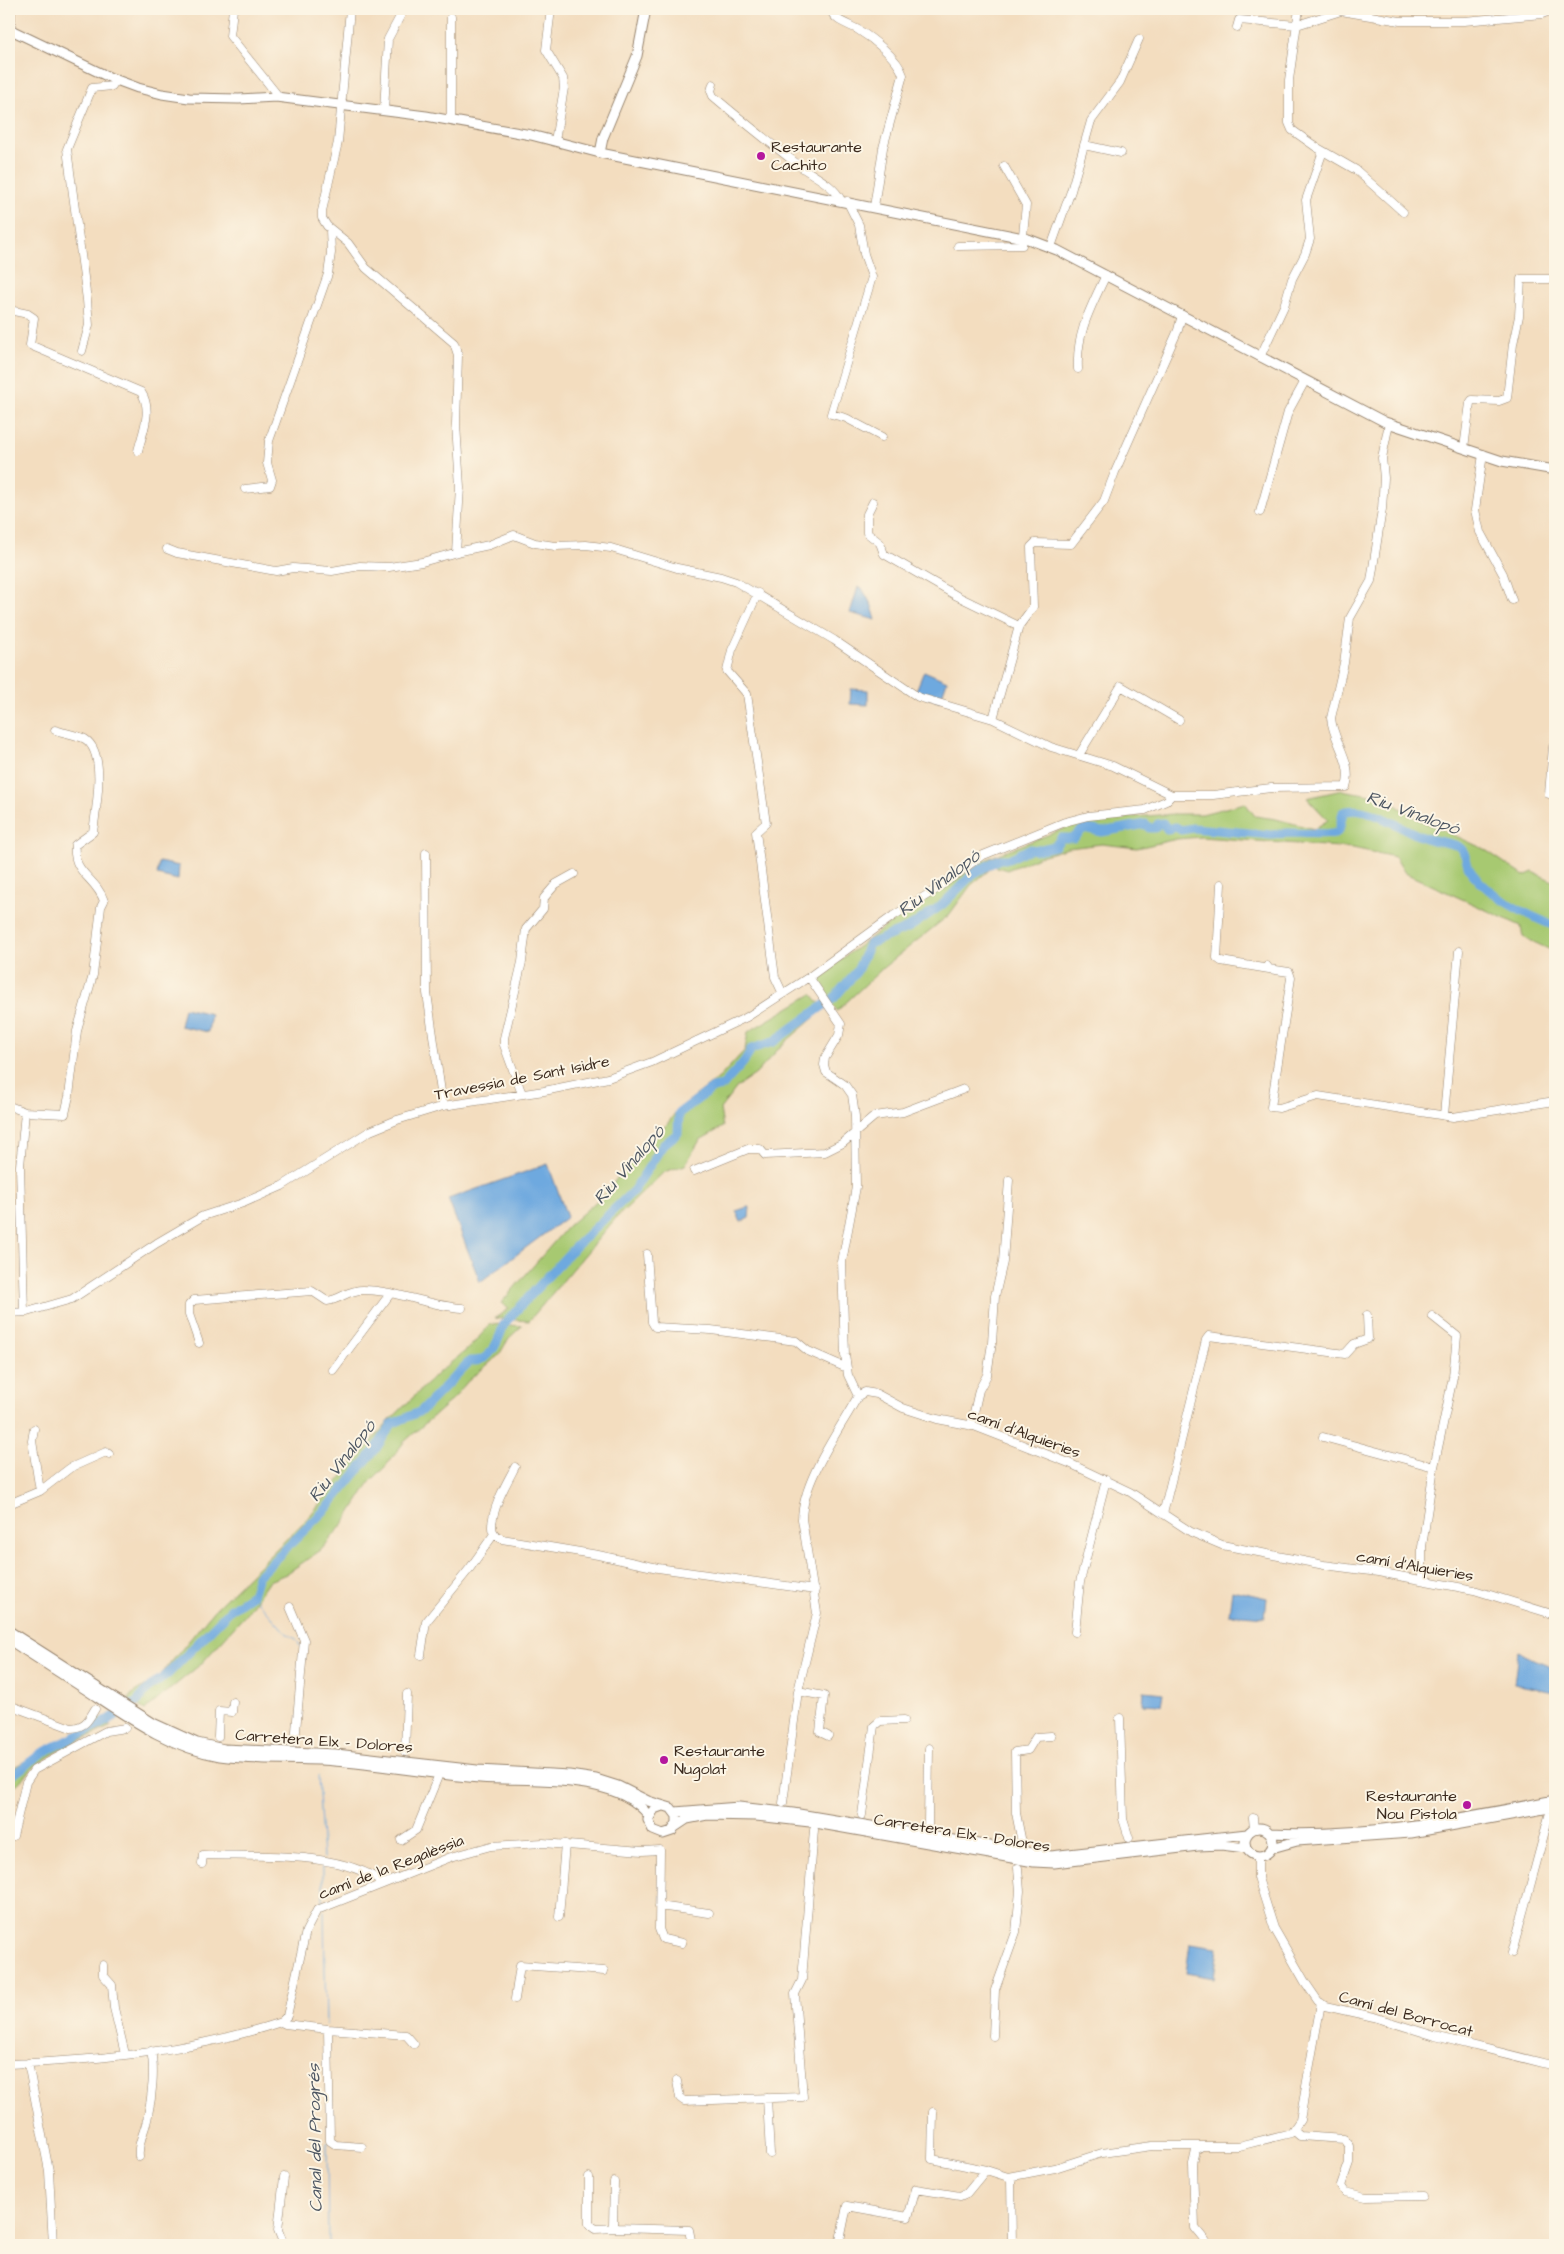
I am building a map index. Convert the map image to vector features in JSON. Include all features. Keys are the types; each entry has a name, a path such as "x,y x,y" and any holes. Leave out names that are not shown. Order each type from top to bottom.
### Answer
{"main road":[{"path":"600,153 603,138 637,56 646,9"},
{"path":"10,29 116,80 138,88 189,98 279,97 451,119 555,141 600,153 874,206 1023,238 1051,247 1305,381 1389,423 1502,461 1555,470"},
{"name":"Carretera Elx - Dolores","path":"9,1631 107,1698 184,1746 221,1756 346,1762 473,1777 584,1784 607,1789 626,1798 649,1816"},
{"name":"Carretera Elx - Dolores","path":"9,1640 107,1698"},
{"name":"Carretera Elx - Dolores","path":"144,1722 183,1738 224,1749 336,1754 499,1772 584,1777 613,1784 662,1806"},
{"path":"1270,1833 1273,1840 1272,1848 1266,1855 1258,1857 1250,1854 1246,1848 1251,1832 1262,1828 1270,1833 1350,1831 1408,1826 1470,1817 1555,1800"},
{"path":"667,1806 675,1812 677,1816 675,1827 668,1833 659,1834 649,1824 649,1816 654,1809 667,1806"},
{"name":"Carretera Elx - Dolores","path":"675,1812 739,1807 793,1813 1033,1855 1051,1856 1251,1832"},
{"path":"1272,1848 1297,1841 1411,1833 1555,1807"},
{"name":"Carretera Elx - Dolores","path":"675,1827 687,1819 701,1816 730,1814 756,1816 810,1822 1034,1862 1054,1863 1198,1846 1221,1845 1246,1848"}],"street":[{"path":"10,29 11,9"},
{"path":"232,9 230,36 279,97"},
{"path":"350,9 338,142 322,218 330,229 348,244 366,268 454,343 458,354 456,424 460,487 456,552"},
{"path":"384,111 388,39 404,9"},
{"path":"551,9 546,50 562,78 564,88 555,141"},
{"path":"830,9 838,20 858,30 892,58 901,68 903,75 902,85 883,148 874,206"},
{"path":"1299,9 1289,80 1289,123 1292,130 1356,170 1402,212"},
{"path":"1237,27 1239,20 1297,25 1341,10 1400,21 1464,21 1542,14 1555,9"},
{"path":"451,17 451,119"},
{"path":"1051,247 1071,191 1091,121 1120,82 1139,39"},
{"path":"82,351 89,325 67,149 92,88 112,86 116,80"},
{"path":"713,84 711,91 713,96 750,128 812,175 834,188 844,200 859,225 864,254 872,276 831,414 846,418 882,437"},
{"path":"1084,145 1121,153"},
{"path":"1260,357 1284,306 1292,279 1310,240 1306,200 1323,151"},
{"path":"958,246 1022,245 1026,204 1004,166"},
{"path":"245,489 270,486 272,480 267,463 269,441 328,274 332,253 330,229"},
{"path":"1078,369 1077,349 1085,320 1106,275"},
{"path":"1464,448 1472,400 1499,402 1508,398 1513,344 1519,316 1521,278 1555,279"},
{"path":"9,310 28,314 34,318 30,345 141,392 148,409 138,451"},
{"path":"992,719 1018,626 1032,607 1031,547 1035,543 1071,544 1104,501 1114,472 1178,330 1182,315"},
{"path":"1260,512 1288,412 1305,381"},
{"name":"Travessia de Sant Isidre","path":"9,1313 24,1312 72,1299 157,1243 196,1221 282,1186 370,1131 443,1106 608,1078 652,1062 747,1017 809,977 893,916 935,890 981,856 1065,822 1088,816 1145,810 1166,801 1172,795 1221,794 1271,788 1346,786 1349,770 1332,726 1331,718 1344,664 1350,618 1371,581 1382,509 1384,478 1382,458 1389,423"},
{"path":"1483,454 1475,510 1480,532 1503,574 1512,600"},
{"path":"873,502 867,514 867,533 880,543 884,554 957,596 1018,626"},
{"path":"167,549 178,553 276,571 293,568 321,571 360,566 402,566 489,545 514,535 535,543 555,546 600,546 624,551 694,573 721,577 758,593 834,640 918,697 992,719 1051,747 1113,766 1172,795"},
{"path":"758,593 732,650 727,672 747,694 752,721 766,823 756,832 776,978 783,994"},
{"path":"1079,755 1121,686 1179,720"},
{"path":"9,1106 25,1112 65,1114 70,1096 78,1031 93,975 101,907 104,900 102,892 76,865 74,852 75,845 93,832 99,766 95,750 85,739 56,730"},
{"path":"1548,794 1553,747 1555,747"},
{"path":"426,853 427,993 443,1106"},
{"path":"522,1094 504,1045 504,1038 522,962 526,929 543,909 544,898 556,884 574,874"},
{"path":"1222,884 1217,958 1221,961 1289,972 1290,978 1271,1107 1279,1108 1318,1096 1444,1115 1464,1116 1555,1101"},
{"path":"1444,1115 1459,951"},
{"path":"783,1803 798,1692 817,1613 815,1590 802,1519 804,1501 820,1464 858,1396 847,1368 842,1254 856,1187 852,1095 845,1085 826,1072 825,1058 841,1029 841,1024 809,977"},
{"path":"694,1171 748,1149 760,1148 766,1155 825,1152 843,1143 874,1116 903,1112 964,1089"},
{"path":"24,1312 20,1166 25,1112"},
{"path":"971,1426 979,1390 987,1375 992,1343 995,1296 1003,1262 1009,1180"},
{"path":"647,1254 652,1322 655,1327 711,1330 796,1341 808,1351 847,1368"},
{"path":"199,1343 189,1314 189,1305 194,1300 312,1291 327,1301 338,1299 347,1292 364,1290 462,1308"},
{"path":"333,1370 390,1294"},
{"path":"1163,1514 1206,1340 1209,1336 1345,1354 1354,1344 1368,1340 1366,1315"},
{"path":"1422,1580 1420,1557 1434,1467 1451,1386 1457,1336 1432,1316"},
{"name":"camí d'Alquieries","path":"858,1396 865,1392 877,1394 903,1408 937,1419 971,1426 1069,1463 1130,1492 1191,1532 1222,1545 1324,1565 1378,1572 1474,1590 1555,1615"},
{"path":"34,1429 32,1441 40,1491"},
{"path":"1323,1437 1434,1467"},
{"path":"9,1504 40,1491 70,1468 106,1452 109,1454"},
{"path":"515,1467 501,1492 492,1528 494,1534 502,1540 598,1554 658,1568 815,1590"},
{"path":"1075,1632 1080,1582 1106,1480"},
{"path":"421,1655 426,1622 470,1568 494,1534"},
{"path":"290,1608 304,1640 295,1742"},
{"path":"798,1692 824,1696 820,1732 828,1736"},
{"path":"405,1752 407,1694"},
{"path":"218,1737 219,1711 232,1712 233,1702"},
{"path":"9,1705 71,1728 80,1727 87,1723 95,1709"},
{"path":"1120,1718 1123,1819 1129,1838"},
{"path":"862,1815 874,1726 880,1721 904,1720"},
{"path":"13,1836 26,1782 34,1770 106,1731 125,1728"},
{"path":"1022,1843 1016,1813 1015,1752 1028,1750 1036,1737 1051,1736"},
{"path":"928,1826 929,1748"},
{"path":"402,1840 416,1830 437,1779"},
{"path":"1512,1953 1549,1816"},
{"path":"1251,1832 1253,1818"},
{"path":"677,2081 680,2098 684,2100 802,2097 794,1994 802,1980 814,1830"},
{"name":"camí de la Regalèssia","path":"281,2022 287,2016 291,2003 306,1931 312,1917 324,1905 468,1851 522,1843 565,1844 642,1851 660,1850 659,1906"},
{"path":"559,1917 565,1844"},
{"path":"202,1864 203,1855 278,1857 322,1861 349,1866 375,1876 384,1884"},
{"name":"Camí del Borrocat","path":"1258,1857 1258,1878 1274,1928 1305,1982 1322,2004 1336,2010 1374,2017 1436,2036 1555,2066"},
{"path":"994,2036 995,1990 1016,1932 1020,1891 1018,1868"},
{"path":"682,1943 663,1939 659,1929 659,1906 708,1913"},
{"path":"103,1965 103,1975 112,1984 114,2008 125,2054"},
{"path":"515,1999 520,1965 604,1971"},
{"path":"933,2112 932,2159 1011,2176 1055,2168 1102,2152 1152,2146 1238,2146 1291,2133 1300,2120 1322,2004"},
{"path":"9,2064 150,2051 281,2022 328,2030 406,2035 414,2044"},
{"path":"328,2030 330,2141 336,2145 362,2148"},
{"path":"139,2158 138,2148 148,2115 153,2063 150,2051"},
{"path":"28,2063 49,2170 53,2245"},
{"path":"767,2098 770,2154"},
{"path":"1293,2130 1300,2136 1344,2139 1350,2145 1349,2163 1341,2186 1345,2192 1365,2197 1423,2196"},
{"path":"1202,2146 1196,2150 1194,2163 1195,2228 1209,2245"},
{"path":"839,2245 847,2206 908,2216 916,2189 960,2196 967,2193 986,2170"},
{"path":"1011,2176 1012,2245"},
{"path":"284,2177 278,2230 284,2245"},
{"path":"590,2177 589,2224 596,2229 689,2230 692,2245"},
{"path":"614,2182 613,2225 616,2228"}],"green space":[{"path":"1342,790 1384,799 1427,824 1484,849 1524,876 1533,872 1555,882 1555,952 1523,937 1521,926 1405,873 1395,857 1353,848 1201,837 1177,839 1137,848 1102,844 1068,848 1041,856 1007,870 994,866 971,885 949,915 884,967 837,1011 815,979 879,931 985,860 1076,824 1104,819 1202,814 1245,803 1255,816 1276,819 1314,829 1328,820 1307,798"},
{"path":"812,994 824,1009 782,1045 756,1074 737,1087 720,1109 723,1127 700,1140 685,1165 664,1172 615,1219 529,1321 495,1318 509,1309 501,1303 568,1226 606,1193 630,1161 668,1123 678,1109 720,1077 745,1050 748,1032"},
{"path":"491,1324 522,1326 509,1338 499,1355 467,1382 455,1397 404,1442 385,1467 370,1482 344,1523 321,1550 286,1574 269,1581 247,1613 201,1664 145,1710 129,1700 131,1695 160,1676 214,1610 307,1519 387,1423 439,1372 468,1349"},
{"path":"97,1715 111,1726 76,1742 36,1765 18,1784 9,1790 9,1770 90,1725"}],"water":[{"path":"858,587 862,588 872,606 876,620 850,613"},
{"path":"924,671 947,681 940,701 915,693"},
{"path":"851,689 868,690 868,705 850,704"},
{"path":"159,862 179,866 178,880 157,875"},
{"path":"184,1008 211,1014 208,1032 180,1026"},
{"path":"548,1164 567,1217 480,1282 448,1199"},
{"path":"750,1207 749,1218 741,1222 736,1211"},
{"path":"1232,1590 1267,1598 1265,1617 1229,1614"},
{"path":"1518,1652 1555,1668 1555,1692 1514,1684"},
{"path":"1144,1691 1163,1693 1161,1705 1143,1704"},
{"path":"1190,1943 1218,1947 1214,1978 1186,1973"}],"waterway":[{"name":"Riu Vinalopó","path":"9,1778 42,1753 105,1722 137,1702 150,1687 168,1674 231,1609 252,1595 258,1576 329,1506 375,1450 392,1424 421,1411 470,1361 483,1359 493,1350 504,1324 573,1249 634,1190 663,1145 678,1133 679,1113 713,1088 723,1086 742,1064 751,1049 773,1042 834,998 857,971 869,944 910,927 942,905 973,874 999,859 1009,859 1029,849 1037,850 1055,846 1061,838 1074,838 1084,828 1102,832 1146,824 1149,828 1155,828 1158,824 1163,823 1167,829 1176,827 1181,830 1193,828 1272,835 1288,833 1333,834 1339,831 1343,812 1352,810 1363,811 1425,838 1458,846 1465,855 1472,873 1490,891 1521,911 1555,926"},
{"name":"Canal del Progrés","path":"252,1595 286,1633 296,1639 300,1646"},
{"name":"Canal del Progrés","path":"318,1776 323,1858"},
{"name":"Canal del Progrés","path":"323,1864 323,1903"},
{"name":"Canal del Progrés","path":"324,1911 326,2025"},
{"name":"Canal del Progrés","path":"327,2142 328,2245"}],"place":[{"name":"Restaurante Cachito","path":"761,156"},
{"name":"Restaurante Nugolat","path":"664,1760"},
{"name":"Restaurante Nou Pistola","path":"1467,1805"}]}
